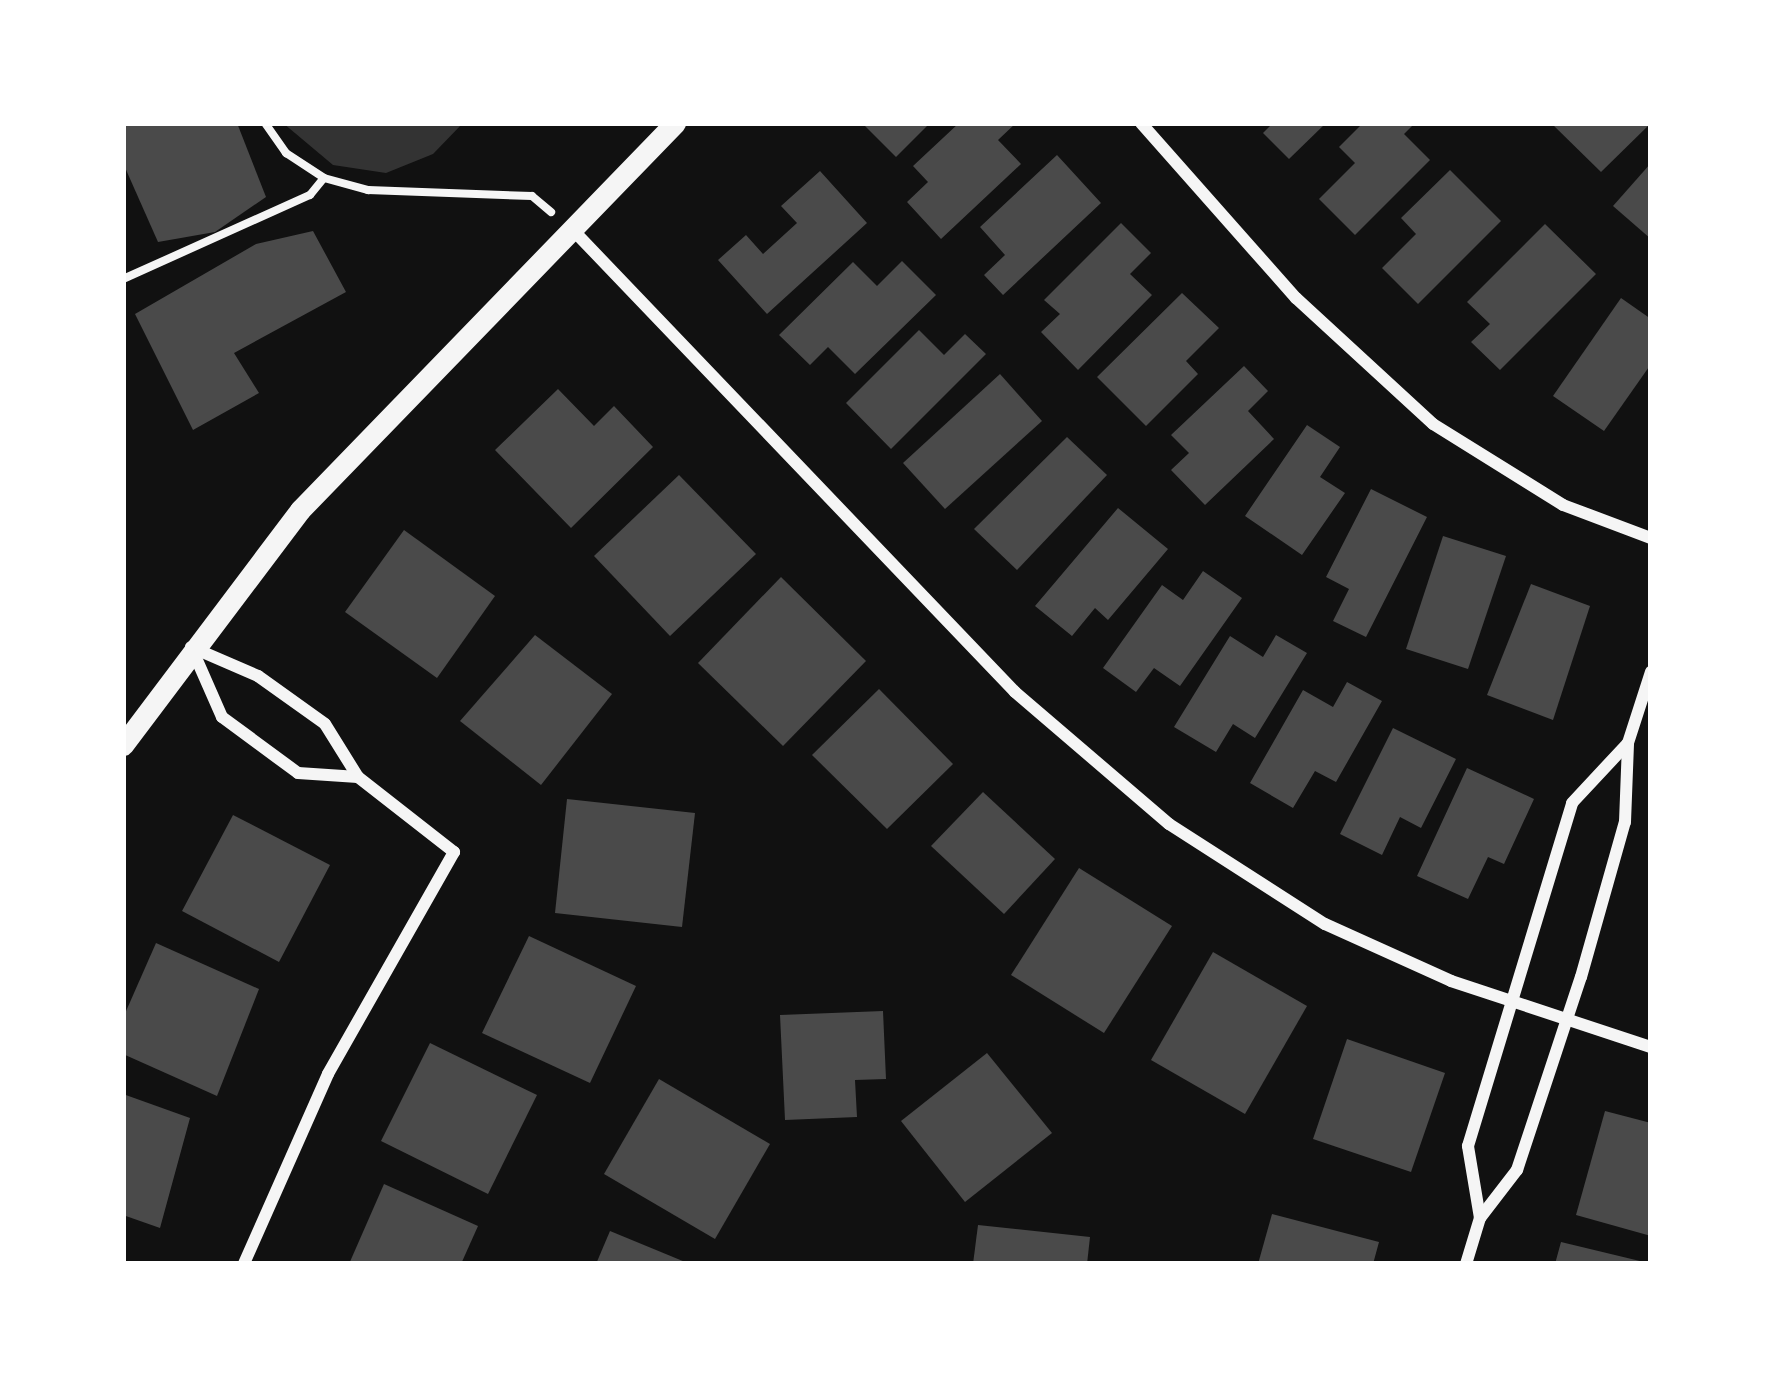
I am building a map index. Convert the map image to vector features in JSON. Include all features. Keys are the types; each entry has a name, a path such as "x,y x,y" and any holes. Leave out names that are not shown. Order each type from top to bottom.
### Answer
{"street":[{"path":"123,745 191,647 392,407 675,123"},
{"path":"1141,123 1296,298 1433,424 1563,505 1651,538"},
{"path":"569,227 1088,759 1207,851 1324,924 1514,1004 1651,1047"},
{"path":"191,647 258,676 325,724 358,777 454,853 328,1074 244,1264"},
{"path":"191,647 222,717 298,773 358,777"},
{"path":"1466,1264 1480,1218 1517,1170 1565,1022 1625,822 1628,743 1651,672"},
{"path":"1480,1218 1468,1146 1573,803 1628,743"}],"path":[{"path":"265,123 286,153 324,178 368,190 532,196 569,227"},
{"path":"123,279 310,195 324,178"}],"shaded area":[{"path":"283,123 463,123 433,154 386,173 333,165"}],"building":[{"path":"123,123 237,123 266,197 215,232 158,242 123,163"},
{"path":"862,123 930,123 896,157"},
{"path":"959,123 1016,123 998,140 1021,164 941,239 907,202 928,182 913,166"},
{"path":"1273,123 1326,123 1289,159 1263,133"},
{"path":"1363,123 1415,123 1404,134 1430,160 1355,235 1319,199 1355,163 1339,147"},
{"path":"1551,123 1651,123 1601,172"},
{"path":"1057,155 1101,203 1003,295 984,275 1005,255 980,227"},
{"path":"1651,163 1651,239 1613,206"},
{"path":"1450,170 1501,221 1418,304 1382,268 1416,234 1401,218"},
{"path":"820,171 867,223 767,314 718,260 746,235 763,254 797,223 781,206"},
{"path":"1121,223 1151,253 1130,274 1152,295 1078,370 1041,332 1060,314 1044,300"},
{"path":"1545,224 1596,274 1500,370 1471,342 1490,324 1467,302"},
{"path":"313,231 346,292 234,353 259,393 193,430 135,314 256,244"},
{"path":"902,261 936,295 855,374 828,347 810,365 779,335 853,262 877,286"},
{"path":"1182,293 1219,328 1186,361 1198,374 1146,426 1097,377"},
{"path":"1621,298 1651,319 1651,364 1604,431 1553,396"},
{"path":"919,330 944,355 965,334 986,354 891,449 846,403"},
{"path":"1244,366 1268,391 1248,411 1274,439 1205,505 1171,470 1189,453 1171,435"},
{"path":"1000,374 1042,421 945,509 903,463"},
{"path":"558,389 594,426 614,406 653,447 571,528 495,450"},
{"path":"1307,425 1340,447 1320,477 1345,493 1302,555 1245,516"},
{"path":"1067,437 1107,475 1017,570 974,529"},
{"path":"679,475 756,554 670,636 594,556"},
{"path":"1371,489 1427,517 1366,637 1333,621 1349,589 1326,577"},
{"path":"1118,508 1168,549 1108,620 1095,608 1072,636 1035,606"},
{"path":"404,530 495,596 437,678 345,612"},
{"path":"1443,536 1506,556 1468,669 1406,649"},
{"path":"1203,571 1242,598 1180,686 1154,668 1136,692 1103,668 1162,585 1183,600"},
{"path":"781,577 866,661 783,746 698,663"},
{"path":"1531,584 1590,606 1553,720 1487,695"},
{"path":"535,635 612,694 541,785 460,721"},
{"path":"1276,635 1307,653 1255,738 1233,724 1216,752 1174,727 1230,636 1263,657"},
{"path":"1347,682 1382,701 1336,782 1315,771 1293,808 1250,783 1303,690 1333,707"},
{"path":"879,689 953,764 887,829 812,755"},
{"path":"1393,728 1456,759 1421,828 1400,817 1382,855 1340,834"},
{"path":"1467,768 1534,799 1504,864 1488,857 1468,899 1417,876"},
{"path":"983,792 1055,859 1004,914 931,846"},
{"path":"567,799 695,813 682,927 555,913"},
{"path":"233,815 330,865 279,962 182,911"},
{"path":"1079,868 1172,926 1104,1033 1011,975"},
{"path":"529,936 636,986 590,1083 482,1033"},
{"path":"156,943 259,989 217,1096 123,1054 123,1018"},
{"path":"1213,952 1307,1006 1245,1114 1151,1060"},
{"path":"883,1011 886,1079 855,1080 857,1117 785,1120 780,1015"},
{"path":"1347,1039 1445,1073 1411,1172 1313,1139"},
{"path":"430,1043 537,1095 488,1194 381,1141"},
{"path":"987,1053 1052,1133 965,1202 901,1121"},
{"path":"659,1079 770,1144 715,1239 604,1174"},
{"path":"123,1094 190,1118 160,1228 123,1215"},
{"path":"1605,1111 1651,1123 1651,1236 1576,1215"},
{"path":"384,1184 478,1226 461,1264 349,1264"},
{"path":"1272,1214 1379,1242 1373,1264 1258,1264"},
{"path":"978,1225 1090,1237 1087,1264 973,1264"},
{"path":"610,1231 690,1264 596,1264"},
{"path":"1561,1242 1644,1262 1644,1264 1555,1264"}]}
